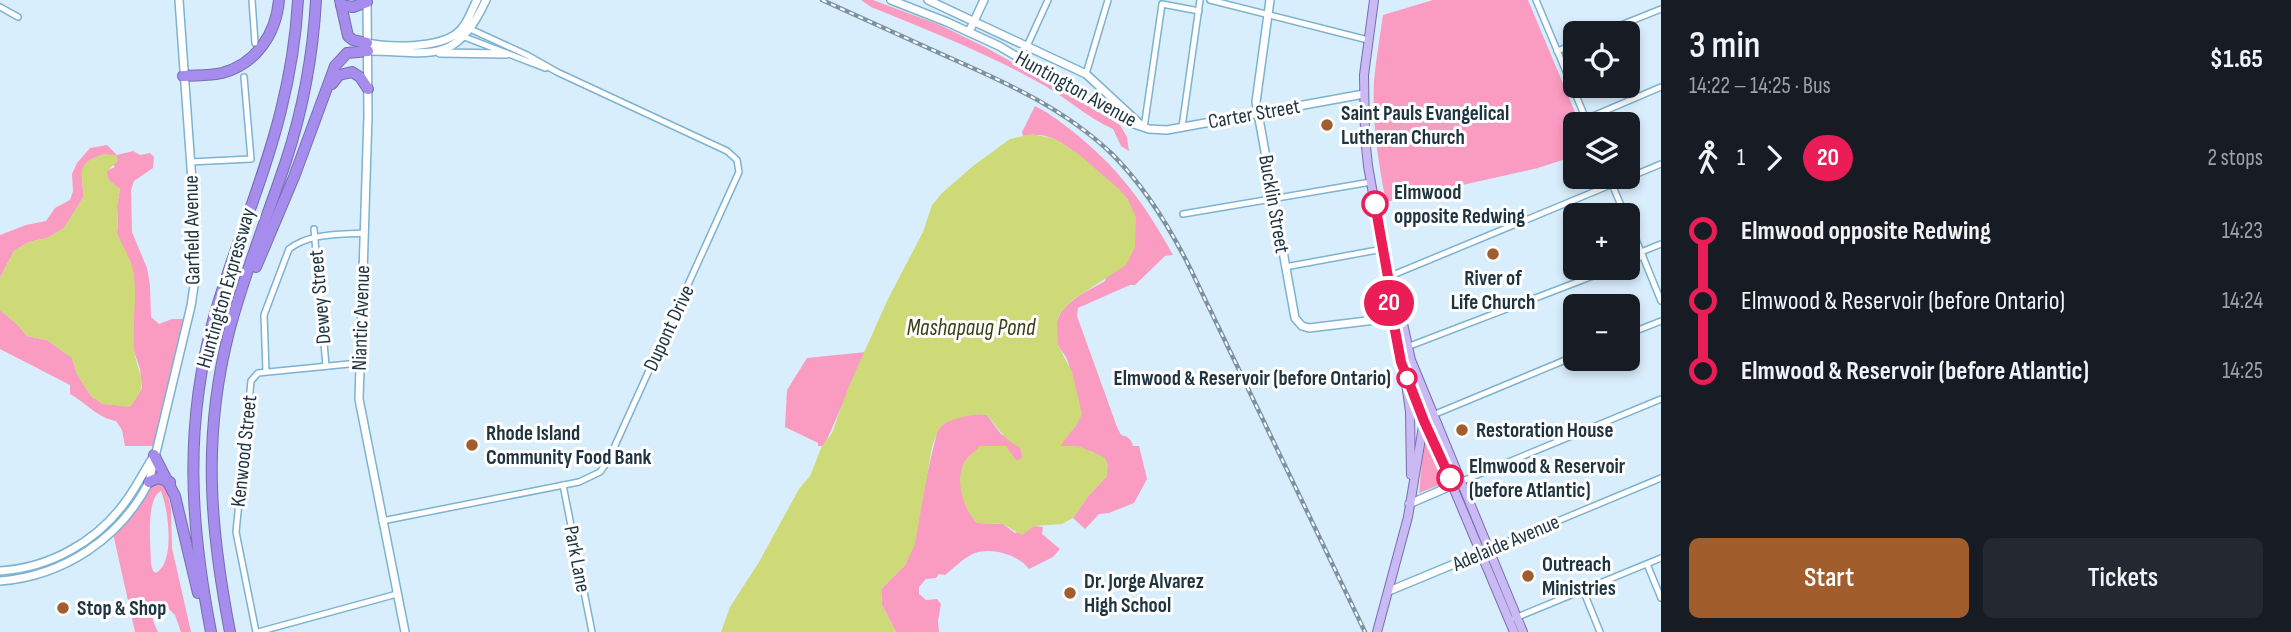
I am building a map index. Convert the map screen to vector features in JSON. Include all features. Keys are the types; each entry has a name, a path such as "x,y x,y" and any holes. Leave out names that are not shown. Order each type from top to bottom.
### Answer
{"highway":[{"path":"183,76 222,73 251,57 265,43 271,32 279,0"},
{"name":"Huntington Expressway","path":"209,632 194,522 193,453 197,407 214,318 281,111 291,66 298,0"},
{"name":"Huntington Expressway","path":"230,632 214,537 211,468 213,423 219,379 235,312 296,127 308,71 316,0"},
{"path":"340,2 353,7 367,1"},
{"path":"340,2 348,36 367,47"},
{"path":"235,312 278,215 331,74 338,61 350,52 367,47"},
{"path":"322,103 333,81 344,73 352,72 368,89"},
{"path":"154,455 170,482 177,502 209,632"},
{"path":"149,482 158,478 170,482"}],"main road":[{"path":"1374,0 1364,94 1366,147 1388,277 1392,318 1402,348 1433,415 1485,552 1513,619 1522,632"},
{"path":"1388,277 1395,287 1410,412 1411,492"},
{"path":"1405,373 1424,421 1457,484"},
{"path":"1377,632 1406,525 1426,400"},
{"path":"1513,619 1514,632"}],"street":[{"name":"Garfield Avenue","path":"0,581 38,574 88,552 124,520 149,482 195,284 197,248 178,0"},
{"path":"252,0 255,43"},
{"path":"467,28 477,0"},
{"path":"425,52 451,47 486,0"},
{"name":"Huntington Avenue","path":"891,0 969,32 1144,128"},
{"name":"Huntington Avenue","path":"928,0 1086,74 1144,128"},
{"path":"969,32 984,0"},
{"path":"1027,46 1048,0"},
{"path":"1086,74 1108,0"},
{"path":"1182,127 1200,0"},
{"path":"1210,0 1368,40"},
{"name":"Bucklin Street","path":"1270,0 1256,99 1294,315 1298,323 1313,328 1392,318"},
{"path":"1536,0 1583,112"},
{"name":"Niantic Avenue","path":"367,1 368,89 359,399 405,632"},
{"path":"1144,128 1162,4 1199,11"},
{"path":"0,7 18,17"},
{"path":"1631,21 1661,9"},
{"name":"Dupont Drive","path":"467,28 527,55 556,72"},
{"path":"367,47 420,45 460,35"},
{"name":"Dupont Drive","path":"382,521 563,485 590,478 600,472 606,465 716,227 740,169 737,160 727,151 556,72 460,35"},
{"path":"367,47 506,54"},
{"path":"1557,51 1563,49"},
{"path":"190,162 251,159 244,77"},
{"path":"1608,112 1661,87"},
{"name":"Carter Street","path":"1144,128 1161,130 1182,127 1364,94"},
{"path":"1640,173 1661,164"},
{"path":"1183,214 1371,181"},
{"path":"1388,277 1600,189"},
{"name":"Dewey Street","path":"314,229 326,366"},
{"path":"266,371 264,315 289,249 314,237 363,233"},
{"path":"1642,254 1661,244"},
{"path":"1285,267 1383,249"},
{"path":"1640,249 1661,301"},
{"path":"1402,348 1582,280"},
{"path":"1640,329 1661,321"},
{"path":"1433,415 1563,361"},
{"name":"Kenwood Street","path":"257,632 236,525 250,386 254,376 266,371 359,363"},
{"path":"1409,503 1661,399"},
{"name":"Garfield Avenue","path":"0,571 42,563 85,542 118,511 154,455"},
{"name":"Adelaide Avenue","path":"1389,592 1661,478"},
{"name":"Park Lane","path":"563,485 592,632"},
{"path":"1513,619 1661,558"},
{"path":"1647,564 1661,598"},
{"path":"1583,590 1600,632"},
{"path":"257,632 397,594"}],"shaded area":[{"path":"861,0 873,0 940,25 1064,91 1120,125 1127,137 1129,151 1121,146 1113,129 1045,86 981,53 871,7"},
{"path":"1433,0 1528,0 1563,83 1563,98 1569,98 1575,112 1563,112 1563,160 1538,168 1386,202 1374,112 1375,73 1383,15"},
{"path":"1035,106 1071,130 1117,172 1152,219 1173,255 1165,256 1135,285 1078,308 1077,316 1117,427 1133,446 1139,446 1147,479 1134,503 1099,514 1085,529 1073,518 1107,476 1093,452 1078,446 1060,446 1077,424 1071,373 1067,359 1058,345 1057,322 1061,312 1076,298 1105,281 1128,200 1063,144 1044,136 1023,136 1022,132"},
{"path":"107,145 117,155 133,151 140,155 150,153 154,157 153,168 134,181 131,190 132,232 147,268 151,317 159,324 172,319 184,319 160,446 125,446 122,430 116,421 98,414 70,394 70,385 0,349 0,310 27,336 47,340 72,358 77,374 91,396 103,404 130,406 142,388 140,369 133,348 134,275 116,231 120,189 109,181 106,171 115,167 105,154 84,166 83,198 64,228 14,251 0,278 0,235 46,221 55,208 70,200 73,191 72,174 77,163 90,148"},
{"path":"866,352 824,446 818,446 818,443 785,427 787,390 807,358"},
{"path":"975,413 987,415 1001,434 1020,446 1023,458 1017,462 1005,446 988,447 969,456 961,474 961,485 967,506 977,523 1003,524 1015,533 1034,526 1043,527 1042,534 1060,549 1053,557 1029,569 1006,554 985,551 974,554 945,575 939,574 936,578 926,579 919,587 919,594 926,600 937,599 941,604 939,632 896,632 882,605 881,589 906,564 937,432 949,421"},
{"path":"1429,439 1447,482 1419,493 1424,441"},
{"path":"164,478 171,508 172,548 191,632 181,632 175,615 165,605 155,605 152,616 158,632 135,632 112,529 145,486","holes":["161,491 168,547 162,567 156,573 151,564 151,513 156,496"]}],"water":[{"name":"Mashapaug Pond","path":"1032,134 1055,139 1077,153 1119,189 1136,217 1135,247 1126,265 1071,301 1057,321 1058,345 1072,372 1082,414 1060,446 1078,446 1104,457 1108,464 1107,476 1073,518 1062,524 1034,526 1022,535 1003,524 977,523 964,503 960,486 961,470 966,461 980,446 1006,446 1016,461 1023,457 1020,447 1006,438 987,415 972,415 950,421 939,429 932,447 915,544 906,564 881,589 882,605 896,632 721,632 730,607 759,562 799,489 810,476 822,446 832,433 849,386 888,299 923,232 932,205 973,166 1010,139"},
{"path":"105,154 116,155 118,161 107,171 109,181 120,189 116,231 134,276 134,346 142,383 137,398 130,407 103,404 91,396 77,374 72,358 47,340 27,336 0,310 0,278 14,251 64,228 83,198 84,166"}],"railway":[{"path":"822,0 1034,98 1094,138 1124,167 1156,208 1182,252 1365,632"}],"bus line":[{"name":"20","path":"1375,204 1399,354 1424,421 1450,478"}],"place":[{"name":"Saint Pauls Evangelical Lutheran Church","path":"1327,125"},
{"name":"Elmwood opposite Redwing","path":"1375,204"},
{"name":"River of Life Church","path":"1493,254"},
{"name":"Elmwood & Reservoir (before Ontario)","path":"1407,378"},
{"name":"Restoration House","path":"1462,430"},
{"name":"Rhode Island Community Food Bank","path":"472,445"},
{"name":"Elmwood & Reservoir (before Atlantic)","path":"1450,478"},
{"name":"Outreach Ministries","path":"1528,576"},
{"name":"Dr. Jorge Alvarez High School","path":"1070,593"},
{"name":"Stop & Shop","path":"63,608"}]}
